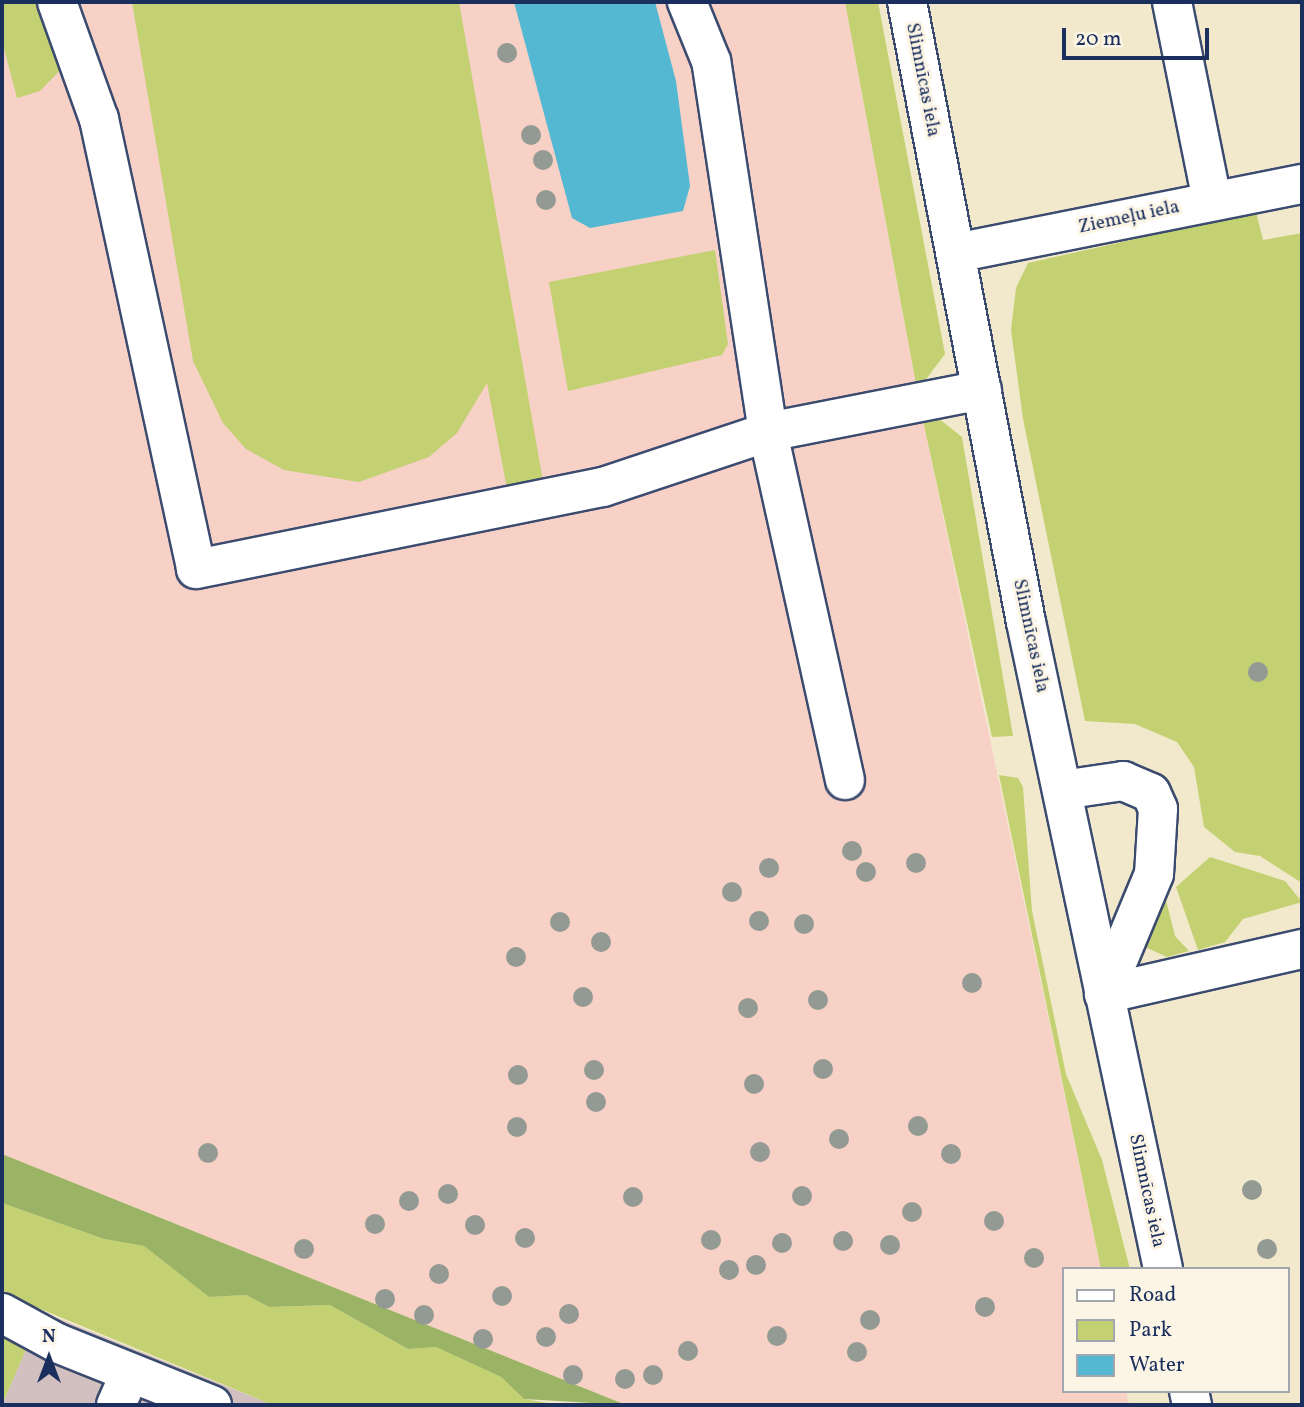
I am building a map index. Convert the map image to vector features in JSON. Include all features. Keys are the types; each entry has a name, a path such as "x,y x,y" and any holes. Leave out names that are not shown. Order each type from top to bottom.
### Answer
{"street":[{"path":"57,2 99,119 196,569 603,487 768,432 982,390"},
{"path":"687,2 711,61 768,432 845,780"},
{"name":"Slimnīcas iela","path":"907,2 1062,790 1163,1267"},
{"path":"1172,2 1212,201"},
{"name":"Ziemeļu iela","path":"956,253 1302,184"},
{"path":"1062,790 1123,781 1151,793 1158,809 1154,874 1104,994"},
{"path":"1104,994 1302,949"},
{"path":"2,1313 123,1389 212,1405"}],"shaded area":[{"path":"2,2 845,2 919,401 1101,1267 1062,1267 1062,1393 1126,1393 1129,1405 626,1405 2,1154"},
{"path":"42,1312 273,1405 2,1405"}],"green space":[{"path":"2,2 46,2 63,67 40,91 17,98 2,41"},
{"path":"132,2 459,2 544,487 508,494 487,383 457,433 429,457 359,482 284,470 246,449 223,423 193,361"},
{"path":"845,2 878,2 945,354 924,382 916,384"},
{"path":"1256,212 1263,240 1302,233 1302,883 1260,856 1235,852 1204,827 1194,767 1177,742 1135,724 1085,721 1023,419 1011,330 1016,288 1028,263"},
{"path":"715,250 728,344 722,355 568,391 549,282"},
{"path":"922,416 938,418 962,437 1013,736 992,737"},
{"path":"999,775 1018,778 1023,787 1032,911 1066,1074 1102,1160 1129,1267 1101,1267"},
{"path":"1210,857 1285,881 1302,902 1243,919 1225,942 1198,950 1176,887"},
{"path":"1166,900 1175,936 1189,951 1167,957 1143,946"},
{"path":"2,1154 626,1405 524,1399 501,1377 436,1347 408,1349 330,1305 269,1307 246,1295 209,1297 144,1246 104,1239 2,1203"},
{"path":"2,1203 104,1239 144,1246 209,1297 246,1295 269,1307 330,1305 408,1349 436,1347 501,1377 524,1399 560,1405 273,1405 2,1293"},
{"path":"2,1333 27,1347 2,1405"}],"water":[{"path":"514,2 655,2 676,81 690,186 683,211 590,228 572,218"}]}
